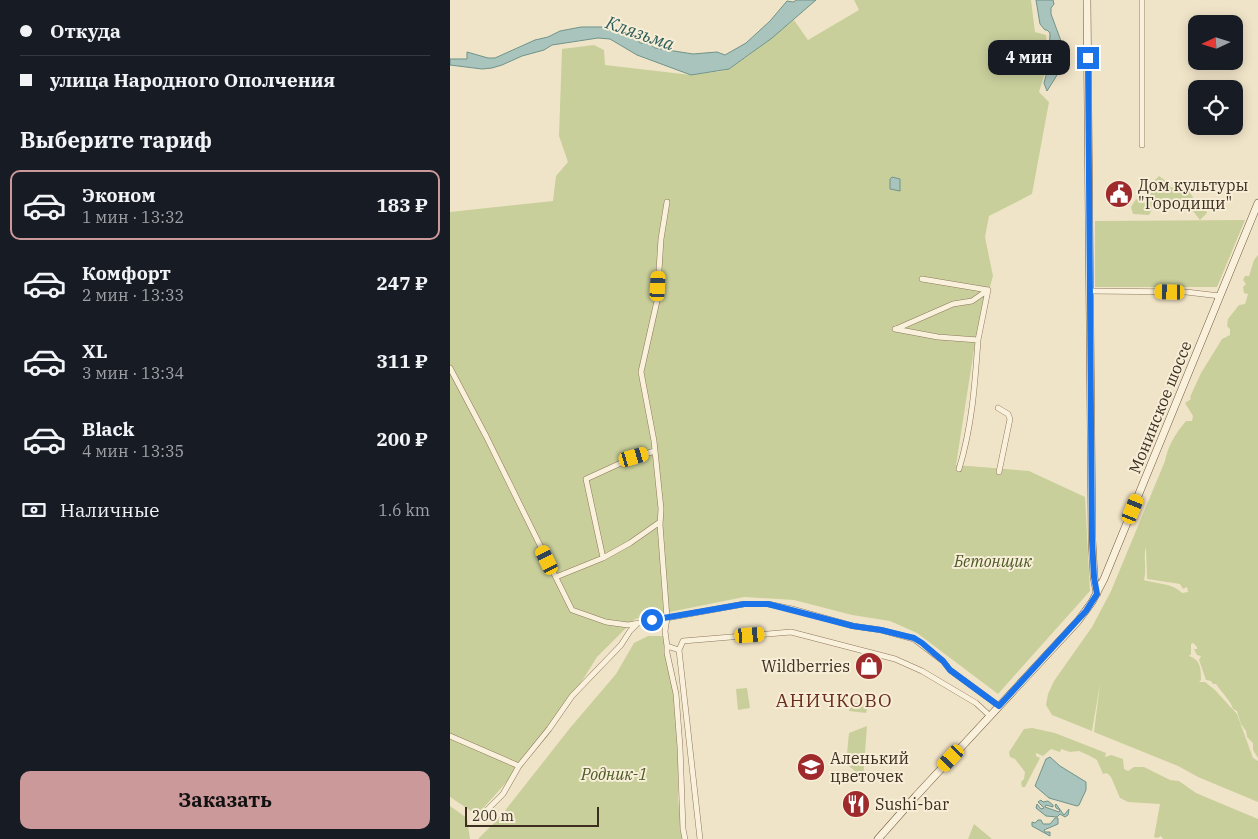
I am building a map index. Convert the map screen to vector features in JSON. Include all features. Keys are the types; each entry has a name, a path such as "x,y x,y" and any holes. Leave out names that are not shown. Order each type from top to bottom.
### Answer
{"main road":[{"path":"1087,0 1093,570 1097,594"},
{"name":"Монинское шоссе","path":"878,839 1078,621 1097,594 1258,203"},
{"path":"1093,570 1099,580 1104,579"}],"street":[{"path":"1142,0 1142,145"},
{"path":"667,202 661,246 657,301 641,372 655,451 667,618 665,631 666,653 676,694 685,839"},
{"path":"922,279 988,290"},
{"path":"978,340 938,337 895,330 952,304 972,300 988,290"},
{"path":"958,470 966,447 974,396 978,340 988,290"},
{"path":"1090,291 1186,292 1220,296"},
{"path":"450,368 486,436 572,610 606,622 637,624 744,604 768,604 853,626 914,638 943,661 950,670 999,706"},
{"path":"998,408 1008,414 1010,419 999,472"},
{"path":"603,558 586,480 634,457 655,451"},
{"path":"556,577 603,558 630,543 660,522"},
{"path":"478,819 503,794 519,766 549,729 572,696 621,645 630,630 637,624"},
{"path":"700,839 679,650 683,641 791,632 895,659 922,671 970,699 990,716"},
{"path":"667,646 679,650"},
{"path":"450,736 519,766"}],"green space":[{"name":"Бетонщик","path":"854,0 1031,0 1035,32 1046,35 1048,63 1039,92 1049,102 1032,194 989,216 985,237 993,276 976,337 956,465 1029,471 1085,497 1090,591 998,694 917,633 890,621 852,615 794,600 744,597 635,619 597,657 547,737 477,815 450,797 450,212 553,201 556,176 568,162 559,136 562,49 594,45 604,50 605,65 691,75 722,71 729,69 748,56 794,20 808,40 859,10"},
{"path":"1159,176 1170,184 1170,187 1189,191 1194,199 1203,202 1207,213 1200,220 1193,211 1154,206 1149,215 1133,214 1131,207 1136,199 1146,203 1153,188 1144,183 1147,179 1152,183"},
{"path":"1245,220 1217,287 1095,287 1095,221"},
{"path":"1258,255 1258,758 1253,750 1253,743 1247,737 1246,731 1241,724 1237,711 1233,709 1216,684 1206,680 1199,660 1201,656 1197,655 1194,649 1197,649 1197,647 1193,643 1191,644 1191,654 1189,656 1200,665 1201,680 1199,682 1205,682 1215,690 1237,714 1253,758 1258,761 1258,802 1198,777 1178,766 1094,732 1100,684 1092,731 1052,715 1046,705 1048,694 1054,681 1092,627 1111,591 1173,440 1186,421 1192,421 1193,416 1185,403 1191,399 1190,397 1201,373 1222,339 1230,335 1230,329 1227,326 1228,319 1239,305 1245,304 1248,294 1244,293 1243,287 1246,284 1243,280 1245,276 1249,276 1254,260","holes":["1146,547 1147,579 1180,584 1183,589 1187,587 1188,592 1182,593 1174,587 1144,580"]},
{"name":"Родник-1","path":"648,636 664,636 679,705 678,798 683,839 478,839 500,817 570,728 616,674 634,643"},
{"path":"747,688 750,708 738,710 736,689"},
{"path":"850,702 868,705 866,713 849,711"},
{"path":"867,726 863,780 853,780 854,770 846,764 849,733"},
{"path":"1032,728 1055,733 1106,753 1105,757 1111,755 1123,759 1124,769 1128,771 1134,767 1144,767 1170,780 1179,781 1196,793 1258,819 1258,839 1163,839 1161,836 1154,837 1160,804 1128,802 1120,798 1111,777 1107,773 1103,774 1097,760 1079,751 1070,752 1061,749 1060,752 1051,749 1043,756 1036,753 1036,756 1040,758 1025,787 1022,787 1021,782 1024,779 1025,772 1015,759 1010,757 1009,752 1024,729"},
{"path":"450,806 467,818 470,839 450,839"},
{"path":"974,824 992,839 968,839"}],"water":[{"path":"797,0 816,0 772,38 729,69 691,75 637,55 610,39 598,38 552,45 544,50 522,56 492,68 482,69 450,65 450,59 467,59 467,52 495,58 535,40 548,37 560,31 581,27 606,27 632,33 634,38 640,43 648,43 655,48 693,54 717,52 725,55 746,43 770,21 787,1 793,2"},
{"path":"1036,0 1053,0 1054,4 1051,8 1051,14 1061,41 1059,72 1047,91 1044,83 1049,65 1050,33 1040,24"},
{"path":"892,177 900,179 900,191 890,189 890,179"},
{"path":"1050,757 1060,766 1086,782 1086,790 1079,805 1049,798 1035,786 1046,759"},
{"path":"1041,800 1043,802 1048,801 1053,805 1053,807 1046,805 1045,807 1059,812 1060,810 1056,808 1056,804 1064,815 1069,809 1068,815 1065,817 1060,814 1057,817 1046,816 1036,808 1037,804 1041,809 1044,808 1038,802"},
{"path":"1055,818 1058,818 1058,824 1044,830 1045,832 1050,832 1050,836 1032,826 1032,822 1035,823 1038,820 1041,820 1043,824 1050,824"}],"place":[{"name":"Дом культуры \"Городищи\"","path":"1119,194"},
{"name":"Wildberries","path":"869,666"},
{"name":"Аленький цветочек","path":"811,767"},
{"name":"Sushi-bar","path":"856,804"}],"district":[{"name":"АНИЧКОВО","path":"834,700"}],"route":[{"path":"652,620 744,604 768,604 853,626 914,638 943,661 950,670 999,706 1086,611 1097,594 1092,540 1088,58"}],"water label":[{"name":"Клязьма","path":"640,33"}]}
